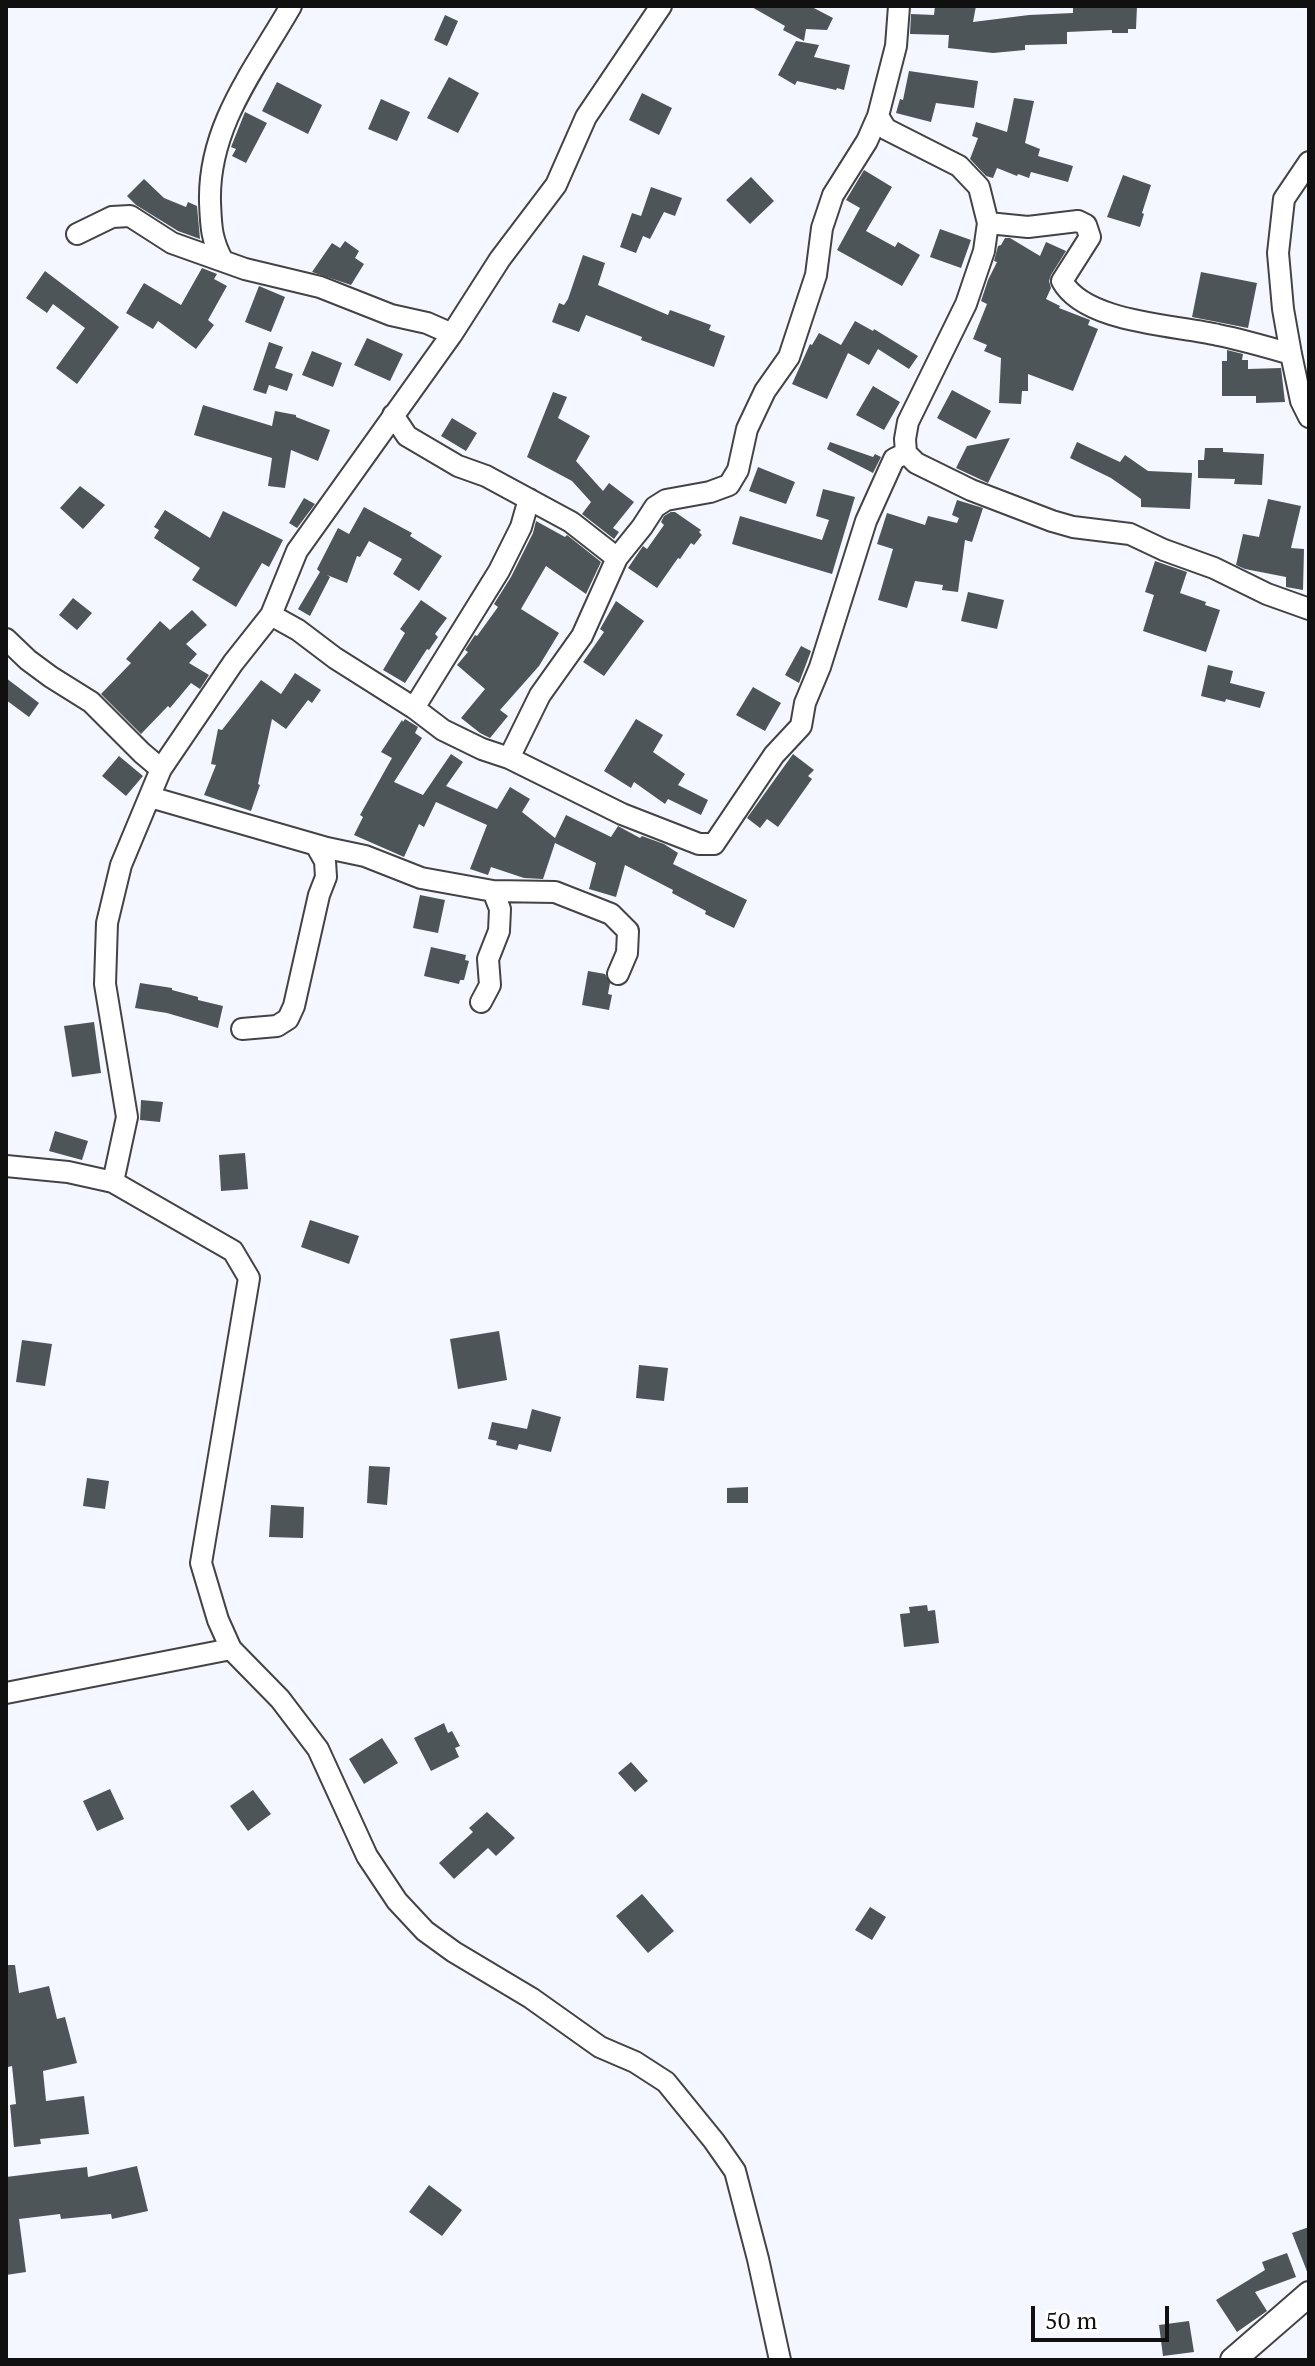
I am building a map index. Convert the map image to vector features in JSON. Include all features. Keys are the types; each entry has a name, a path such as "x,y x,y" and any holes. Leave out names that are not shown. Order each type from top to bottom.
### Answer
{"street":[{"path":"223,261 213,242 211,230 210,181 215,151 226,117 291,6"},
{"path":"113,1182 127,1117 105,984 107,923 121,865 161,769 233,663 271,615 297,551 452,334 500,259 556,185 586,117 661,6"},
{"path":"509,758 540,695 582,636 617,558 655,507 666,500 710,492 729,485 738,470 747,429 765,391 789,357 816,275 822,228 833,195 867,141 878,116 896,46 899,6"},
{"path":"878,116 886,129 959,166 979,187 988,223 984,251 966,304 908,422 906,453 916,463 971,490 1073,527 1130,534 1309,609"},
{"path":"1309,162 1284,199 1278,253 1291,354 1301,401 1309,417"},
{"path":"77,234 112,217 130,216 172,243 245,269 320,287 391,315 427,323 452,334"},
{"path":"988,223 1028,227 1078,221 1086,225 1090,237 1062,281 1066,289 1081,301 1107,313 1216,334 1291,354"},
{"path":"393,415 407,436 458,466 486,476 571,522 617,558"},
{"path":"271,615 298,630 443,730 509,758 622,814 699,844 714,844 774,755 801,726 805,703 820,667 866,521 894,459 906,453"},
{"path":"414,708 499,571 521,527 529,499"},
{"path":"6,639 28,660 91,702 161,769"},
{"path":"150,797 365,856 421,878 493,891 555,892 611,914 628,931 627,953 618,974"},
{"path":"242,1029 277,1026 288,1019 294,1006 319,895 326,877 325,861 316,845"},
{"path":"481,1002 490,985 488,959 499,931 500,909 493,891"},
{"path":"6,1166 68,1172 113,1182 233,1251 249,1278 201,1563 218,1620 231,1649 280,1699 318,1749 367,1856 397,1901 425,1931 531,1998 600,2047 635,2062 666,2082 714,2141 735,2171 780,2360"},
{"path":"6,1693 231,1649"},
{"path":"1233,2360 1309,2294"}],"building":[{"path":"750,6 810,6 833,18 827,30 806,29 804,41"},
{"path":"935,6 976,6 973,22 1073,13 1073,7 1137,6 1136,29 1128,29 1128,33 1112,33 1112,30 1067,32 1067,44 1025,45 1025,50 993,53 948,48 949,35 910,34 911,14 934,15"},
{"path":"445,15 458,21 447,46 434,40"},
{"path":"796,41 819,45 814,57 850,65 844,90 797,81 795,85 778,75"},
{"path":"909,71 978,81 974,108 936,103 931,122 896,113 900,99 903,100"},
{"path":"449,77 479,93 458,133 427,118"},
{"path":"277,82 322,105 308,134 262,111"},
{"path":"642,93 672,108 659,135 629,120"},
{"path":"1014,98 1034,101 1025,143 1040,149 1038,156 1073,166 1068,182 1031,172 1029,178 1017,176 997,168 993,178 986,176 970,159 978,138 972,136 976,122 1007,132"},
{"path":"381,99 410,112 397,141 368,129"},
{"path":"245,112 267,123 246,163 232,156 236,149 231,147"},
{"path":"864,170 892,187 866,231 895,247 898,242 920,255 902,286 837,250 860,208 846,200"},
{"path":"1123,175 1151,185 1140,227 1107,217"},
{"path":"751,177 774,201 750,224 726,200"},
{"path":"144,179 164,198 186,207 188,202 197,206 200,239 178,231 127,196"},
{"path":"651,187 682,198 675,216 664,212 650,239 643,236 636,253 620,247 632,213 641,216"},
{"path":"940,229 971,240 961,268 930,257"},
{"path":"1005,238 1040,256 1046,242 1066,251 1051,275 1051,288 1046,299 1059,308 1090,320 1088,325 1098,329 1073,391 1028,374 1028,391 1022,391 1021,404 999,403 1001,358 984,351 987,345 973,339 987,304 981,301 997,262 994,261 998,246"},
{"path":"345,241 359,251 355,258 364,264 351,285 312,272 332,243 340,248"},
{"path":"583,255 605,263 598,285 668,315 670,310 711,325 709,330 725,336 714,367 641,340 642,337 586,315 579,332 552,322 559,303 564,305 568,299"},
{"path":"202,268 217,274 214,279 227,286 208,320 214,325 196,349 158,321 153,329 126,313 144,283 181,305"},
{"path":"45,271 119,327 77,384 56,368 85,328 53,304 47,313 26,298"},
{"path":"1201,272 1257,283 1248,328 1192,317"},
{"path":"259,286 285,297 271,332 245,322"},
{"path":"855,321 918,356 909,369 878,349 869,365 848,353 827,399 792,384 810,344 819,333 841,345"},
{"path":"367,338 403,354 390,381 354,365"},
{"path":"269,342 283,347 275,368 293,374 287,391 269,385 266,394 253,390"},
{"path":"1227,350 1243,354 1242,360 1248,360 1248,369 1281,368 1285,402 1256,403 1256,396 1222,396 1222,361 1227,361"},
{"path":"312,351 342,363 333,387 302,375"},
{"path":"873,386 900,402 884,430 856,415"},
{"path":"952,390 991,411 976,439 937,418"},
{"path":"553,392 567,397 558,418 590,436 576,461 603,491 609,483 634,502 613,528 619,532 614,539 582,514 591,502 572,481 527,457"},
{"path":"203,405 272,426 275,411 296,415 330,430 318,461 291,450 285,488 268,486 272,458 194,435"},
{"path":"452,418 477,433 466,451 441,436"},
{"path":"1010,438 988,483 956,468 967,446"},
{"path":"830,442 881,457 873,473 827,449"},
{"path":"1077,442 1120,462 1125,455 1148,471 1192,473 1190,509 1141,507 1141,499 1111,478 1070,458"},
{"path":"1205,448 1264,454 1262,485 1234,484 1235,479 1198,478 1198,460 1204,460"},
{"path":"758,467 795,482 786,504 749,491"},
{"path":"80,486 105,505 83,529 60,508"},
{"path":"823,489 855,497 832,574 732,544 740,516 822,540 829,520 816,516"},
{"path":"304,498 315,504 297,528 289,523"},
{"path":"1268,499 1301,506 1291,548 1304,549 1303,590 1286,587 1286,577 1236,565 1243,534 1259,537"},
{"path":"957,500 983,508 972,542 965,540 958,592 942,590 943,585 915,581 907,608 878,600 893,549 877,544 887,513 925,525 928,516 957,523 959,518 952,515"},
{"path":"364,507 412,533 410,536 442,556 419,591 393,574 402,559 369,541 360,557 357,556 347,583 327,575 330,577 310,616 298,609 320,572 317,569 338,528 349,534"},
{"path":"165,510 210,538 223,511 283,540 269,567 262,563 236,607 192,580 200,568 154,538 159,530 154,527"},
{"path":"671,512 701,530 702,535 678,558 657,588 628,568 643,546 647,549 664,525 661,522 664,516"},
{"path":"536,521 565,537 567,535 601,562 586,594 546,566 521,609 559,633 539,666 500,710 508,716 490,738 461,718 485,689 457,665 468,652 465,650 475,635 498,607 494,604 511,577"},
{"path":"1155,561 1187,572 1180,593 1220,610 1206,652 1143,631 1154,595 1145,592"},
{"path":"968,592 1004,600 997,629 961,621"},
{"path":"73,598 92,613 77,630 59,615"},
{"path":"421,600 447,618 435,634 438,637 405,683 383,670 405,633 400,629"},
{"path":"616,601 644,621 604,676 583,662 604,632 600,629"},
{"path":"192,610 207,625 186,644 197,654 189,663 209,675 200,689 191,683 170,708 168,706 141,734 101,694 131,663 126,659 160,621 170,630"},
{"path":"801,646 811,651 799,683 785,675"},
{"path":"1208,665 1233,671 1230,683 1265,692 1260,708 1201,696"},
{"path":"295,673 321,690 312,703 308,700 286,729 272,719 260,785 251,811 204,795 216,765 211,764 218,729 222,730 261,680 281,694"},
{"path":"6,678 39,703 29,717 6,700"},
{"path":"753,687 781,703 765,731 736,715"},
{"path":"405,719 418,727 415,733 422,738 394,782 423,795 451,754 463,762 446,786 497,809 510,787 530,799 522,812 555,838 566,815 611,837 618,826 640,838 642,836 664,844 678,853 673,864 747,900 734,928 625,865 616,897 589,889 596,863 555,843 543,879 524,878 491,867 488,875 470,869 487,825 436,802 424,827 419,824 404,857 354,835 363,817 360,815 392,758 381,752"},
{"path":"636,719 663,735 653,752 685,774 678,785 708,800 701,815 668,799 665,804 634,782 631,788 604,771"},
{"path":"793,754 814,770 808,776 812,779 778,827 767,819 760,828 747,818"},
{"path":"119,756 143,776 126,796 102,776"},
{"path":"420,895 445,900 438,933 413,928"},
{"path":"431,947 466,955 465,960 469,961 464,980 460,980 459,984 424,976"},
{"path":"588,971 605,974 610,983 608,994 612,995 609,1010 582,1005"},
{"path":"140,983 172,988 198,997 198,1000 223,1006 218,1028 167,1013 135,1008"},
{"path":"94,1022 101,1073 72,1077 64,1026"},
{"path":"141,1100 163,1102 160,1122 140,1120"},
{"path":"55,1131 88,1141 82,1160 49,1151"},
{"path":"245,1153 248,1189 221,1191 219,1155"},
{"path":"310,1220 359,1236 349,1264 301,1247"},
{"path":"499,1331 507,1380 458,1389 450,1339"},
{"path":"22,1340 52,1344 45,1386 16,1382"},
{"path":"639,1365 668,1368 664,1401 636,1398"},
{"path":"532,1409 561,1417 551,1452 519,1444 517,1450 496,1445 497,1441 488,1439 492,1422 527,1429"},
{"path":"369,1466 390,1467 387,1505 367,1503"},
{"path":"87,1478 109,1481 105,1509 83,1506"},
{"path":"748,1487 748,1503 727,1503 727,1488"},
{"path":"271,1505 304,1507 303,1538 269,1537"},
{"path":"927,1605 928,1611 935,1610 939,1643 904,1647 900,1614 910,1613 909,1607"},
{"path":"444,1723 448,1733 452,1731 460,1746 455,1748 459,1757 431,1771 414,1738"},
{"path":"382,1738 398,1763 364,1784 349,1759"},
{"path":"631,1762 648,1781 635,1792 618,1773"},
{"path":"110,1789 124,1819 97,1831 83,1801"},
{"path":"253,1790 271,1814 248,1831 230,1806"},
{"path":"487,1812 515,1838 496,1856 488,1848 454,1879 439,1863 473,1832 469,1828"},
{"path":"642,1894 674,1931 648,1953 616,1916"},
{"path":"870,1907 886,1917 872,1940 855,1930"},
{"path":"6,1965 15,1965 19,1993 49,1986 57,2019 65,2017 77,2063 43,2071 46,2101 84,2096 89,2134 40,2139 41,2144 14,2147 10,2105 16,2104 12,2066 8,2067 6,2053"},
{"path":"137,2166 148,2211 112,2219 111,2214 61,2219 60,2214 19,2219 26,2272 6,2275 6,2177 87,2167 88,2177"},
{"path":"429,2185 462,2210 442,2236 409,2212"},
{"path":"1309,2227 1309,2273 1308,2274 1292,2233"},
{"path":"1287,2253 1296,2277 1255,2292 1267,2311 1237,2332 1216,2300 1265,2270 1262,2262"},
{"path":"1189,2321 1194,2352 1163,2356 1159,2325"}]}
